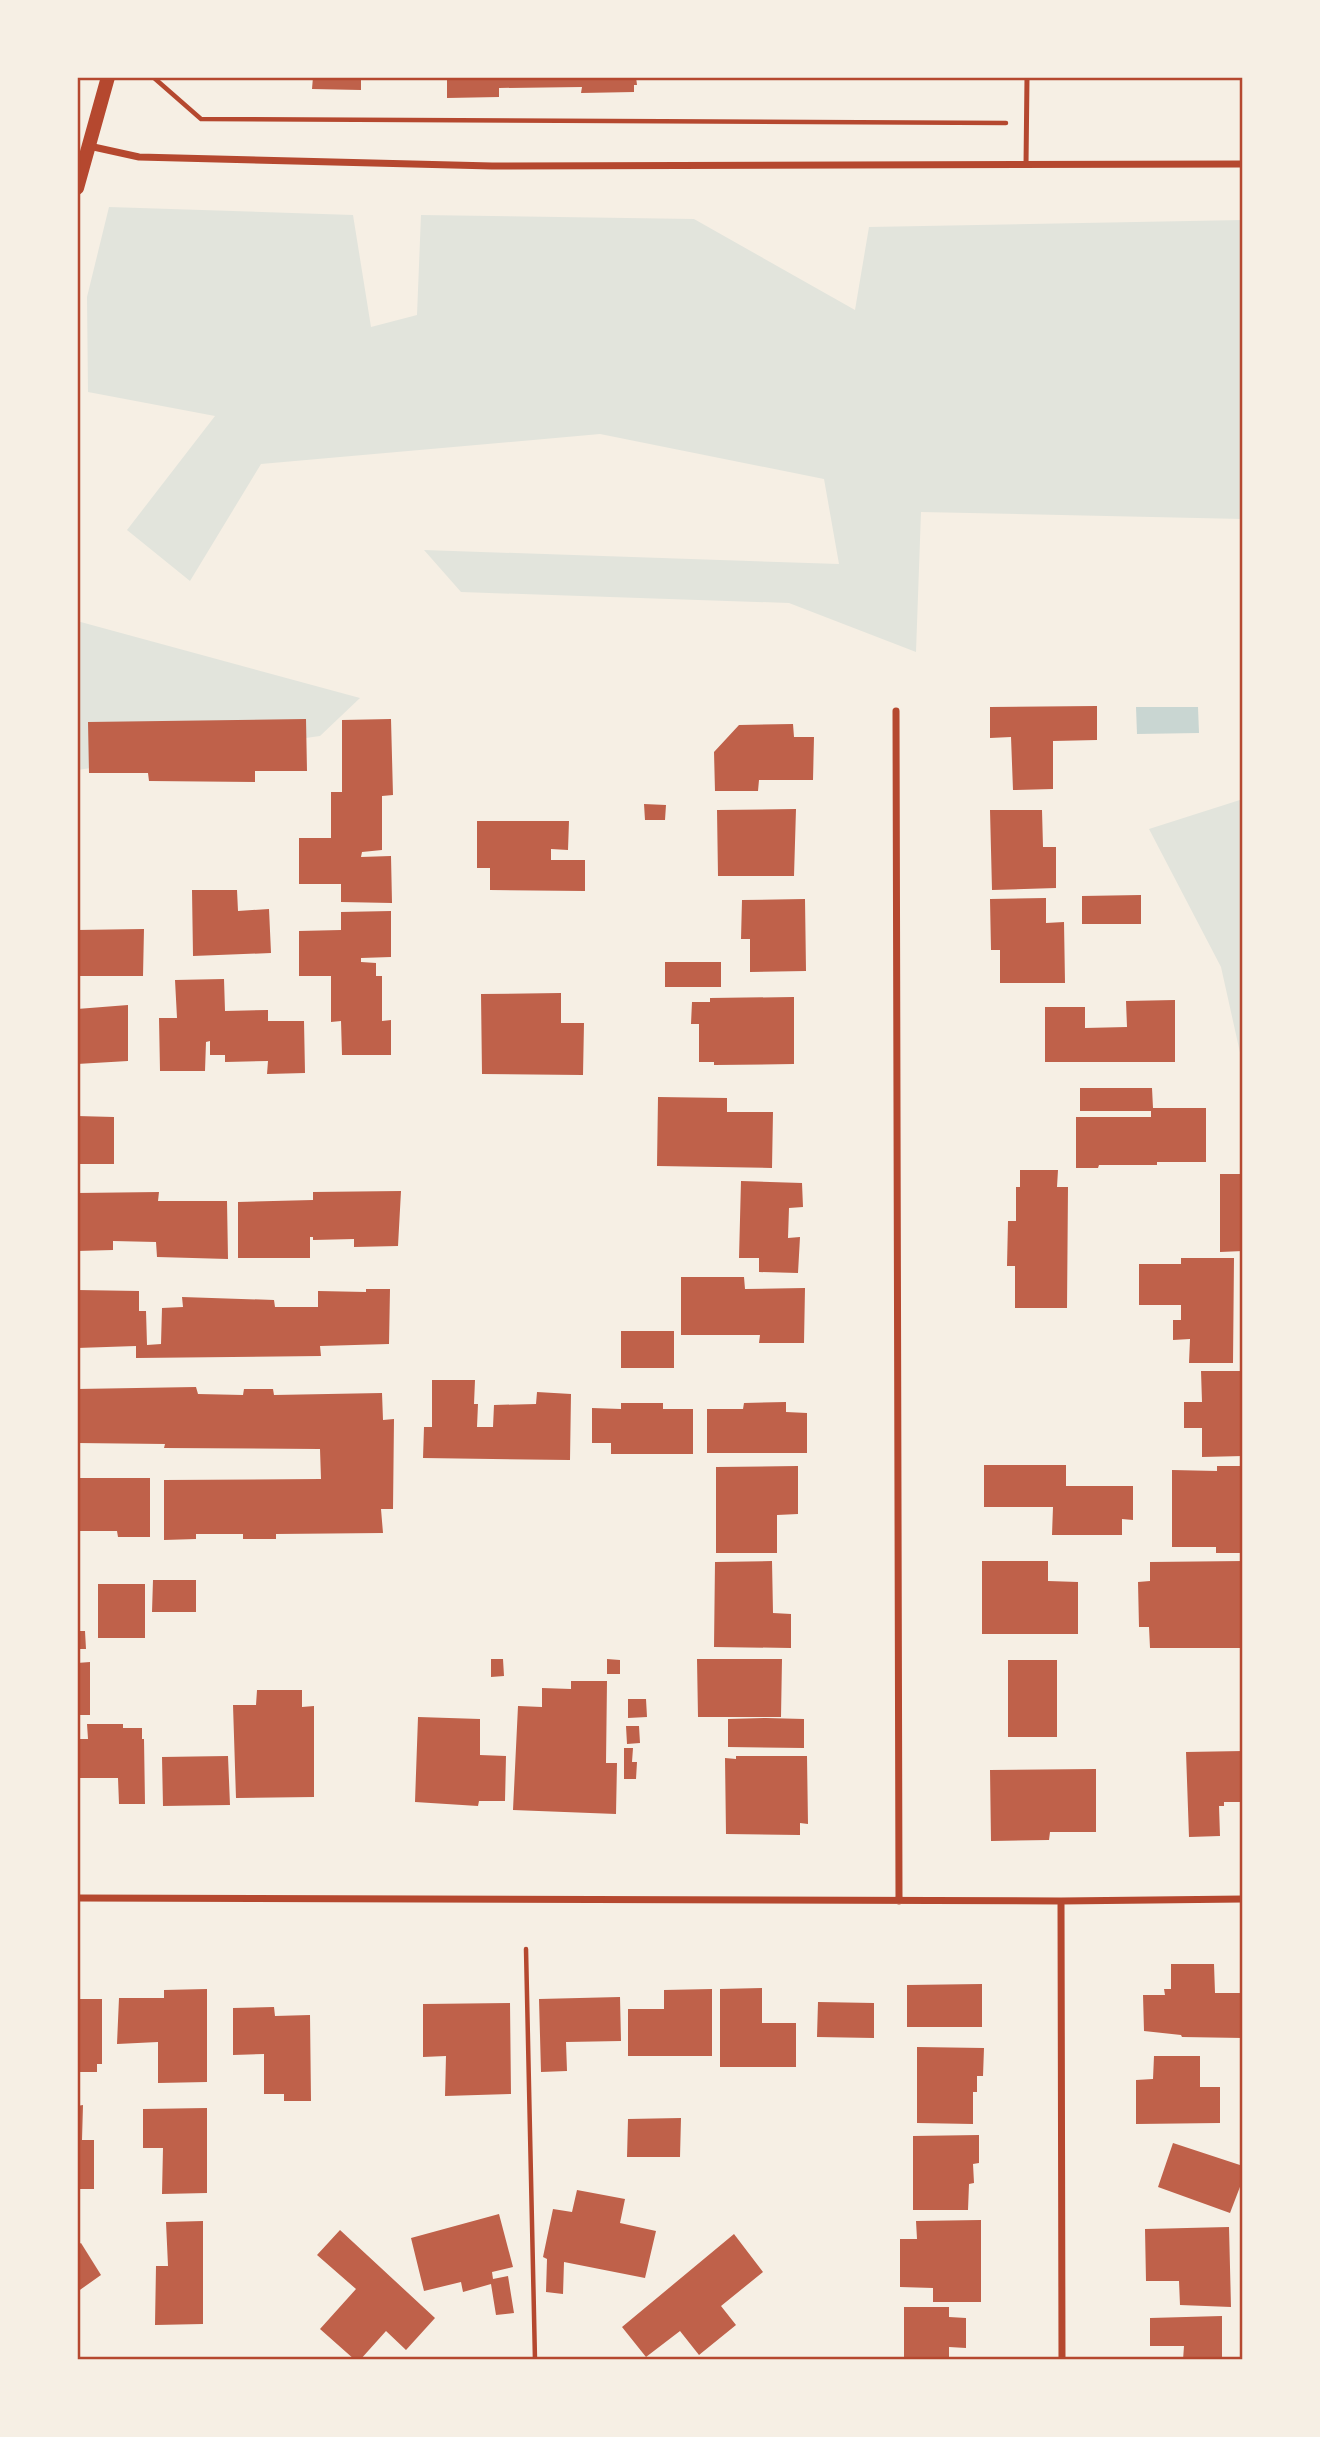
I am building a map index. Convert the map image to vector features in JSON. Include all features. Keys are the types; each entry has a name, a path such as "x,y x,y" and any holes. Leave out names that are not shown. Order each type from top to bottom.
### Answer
{"main road":[{"path":"77,188 108,77"}],"street":[{"path":"89,146 139,157 492,166 1243,164"},
{"path":"896,711 899,1900"},
{"path":"77,1898 1062,1901 1243,1899"},
{"path":"1062,1901 1062,2360"}],"lane":[{"path":"1026,165 1027,77"}],"path":[{"path":"153,77 201,119 1028,123"},
{"path":"526,1949 535,2360"}],"shaded area":[{"path":"109,207 353,215 371,327 417,315 421,215 694,219 855,310 869,227 1243,220 1243,519 921,512 916,652 789,603 461,592 424,550 839,564 824,479 600,434 261,464 190,581 127,530 215,416 88,392 87,297"},
{"path":"77,621 360,698 320,736 77,770"},
{"path":"1136,707 1198,707 1199,733 1137,734"},
{"path":"1243,799 1243,1066 1221,967 1149,829"}],"building":[{"path":"313,77 361,77 361,90 312,89"},
{"path":"447,77 636,77 637,85 634,85 634,92 581,93 582,87 499,88 499,97 447,98"},
{"path":"1097,706 1097,740 1053,741 1053,789 1013,790 1011,737 990,738 990,707"},
{"path":"306,719 307,771 255,771 255,782 149,781 148,773 89,773 88,722"},
{"path":"391,719 393,795 382,796 382,850 362,852 361,857 391,856 392,903 341,902 341,884 299,884 299,838 331,838 331,792 342,792 342,720"},
{"path":"793,724 794,737 814,737 813,780 759,780 758,791 715,791 714,752 739,725"},
{"path":"644,804 666,805 665,820 645,820"},
{"path":"796,809 794,876 718,876 717,810"},
{"path":"990,810 1042,810 1043,847 1056,847 1056,888 992,890"},
{"path":"477,821 569,821 568,850 551,849 551,860 585,860 585,891 490,890 490,868 477,868"},
{"path":"192,890 237,890 238,911 269,909 271,953 193,956"},
{"path":"1141,895 1141,924 1082,924 1082,896"},
{"path":"1046,898 1046,923 1064,922 1065,983 1000,983 1000,950 991,950 990,899"},
{"path":"805,899 806,971 750,972 750,939 741,939 742,900"},
{"path":"391,911 391,957 361,958 361,962 376,963 376,976 382,976 382,1021 391,1020 391,1055 342,1055 341,1021 331,1022 331,976 299,976 299,931 341,930 341,912"},
{"path":"144,929 143,976 77,976 77,930"},
{"path":"665,962 721,962 721,987 665,987"},
{"path":"224,979 225,1011 268,1010 268,1021 304,1021 305,1073 267,1074 268,1061 225,1062 225,1055 210,1055 210,1041 206,1042 205,1071 160,1071 159,1018 177,1018 175,980"},
{"path":"561,993 561,1023 584,1023 583,1075 482,1074 481,994"},
{"path":"794,997 794,1064 714,1065 714,1062 699,1062 699,1024 691,1024 692,1002 710,1002 710,998"},
{"path":"1175,1000 1175,1062 1045,1062 1045,1007 1085,1007 1085,1028 1127,1027 1126,1001"},
{"path":"128,1005 128,1061 77,1064 77,1009"},
{"path":"1080,1088 1152,1088 1153,1108 1206,1108 1206,1162 1157,1162 1157,1165 1099,1165 1098,1168 1076,1168 1076,1117 1151,1117 1151,1111 1080,1111"},
{"path":"658,1097 727,1098 727,1112 773,1112 772,1168 657,1166"},
{"path":"77,1116 114,1117 114,1164 77,1164"},
{"path":"1020,1170 1058,1170 1057,1187 1068,1187 1067,1308 1015,1308 1015,1266 1007,1266 1008,1221 1016,1221 1016,1187 1020,1187"},
{"path":"1220,1174 1243,1174 1243,1251 1220,1252"},
{"path":"741,1181 802,1183 803,1207 789,1208 788,1238 800,1237 798,1273 759,1272 759,1258 739,1258"},
{"path":"401,1191 398,1246 354,1247 354,1239 313,1240 313,1237 310,1237 310,1258 238,1258 238,1202 313,1200 313,1192"},
{"path":"159,1192 158,1201 227,1201 228,1259 157,1257 156,1242 113,1241 113,1250 77,1251 77,1193"},
{"path":"1181,1258 1234,1258 1233,1363 1189,1363 1190,1339 1173,1340 1173,1320 1181,1320 1181,1305 1139,1305 1139,1264 1181,1264"},
{"path":"681,1277 744,1277 745,1289 805,1288 804,1343 759,1343 760,1335 681,1335"},
{"path":"366,1289 390,1289 389,1344 320,1346 321,1356 136,1358 136,1346 77,1348 77,1290 139,1291 139,1311 146,1311 147,1345 161,1344 162,1308 183,1307 182,1297 274,1300 275,1307 318,1307 318,1291 366,1292"},
{"path":"621,1331 674,1331 674,1368 621,1368"},
{"path":"1201,1371 1243,1371 1243,1456 1202,1457 1202,1428 1184,1428 1184,1402 1202,1402"},
{"path":"432,1380 475,1380 477,1427 493,1427 494,1405 536,1404 537,1392 571,1394 570,1460 423,1458 424,1427 432,1427"},
{"path":"196,1387 198,1394 243,1395 244,1389 273,1389 274,1395 382,1393 383,1420 394,1419 393,1509 381,1509 383,1533 276,1534 276,1539 243,1539 243,1534 196,1534 196,1539 164,1540 164,1480 321,1479 320,1449 164,1448 165,1444 77,1443 77,1389"},
{"path":"786,1402 786,1412 807,1413 807,1453 707,1453 707,1409 743,1409 744,1403"},
{"path":"621,1403 663,1403 663,1409 693,1409 693,1454 611,1454 611,1443 592,1443 592,1408 621,1409"},
{"path":"984,1465 1066,1465 1066,1486 1133,1486 1133,1520 1122,1519 1122,1535 1052,1535 1053,1507 984,1507"},
{"path":"798,1466 798,1514 777,1515 777,1553 716,1553 716,1467"},
{"path":"1217,1466 1243,1466 1243,1553 1216,1553 1216,1547 1172,1547 1172,1470 1217,1471"},
{"path":"77,1478 150,1478 150,1537 118,1537 117,1531 77,1531"},
{"path":"772,1561 773,1613 791,1614 791,1648 714,1647 715,1562"},
{"path":"982,1561 1048,1561 1048,1581 1078,1582 1078,1634 982,1634"},
{"path":"1243,1561 1243,1648 1150,1648 1149,1627 1139,1627 1138,1582 1150,1581 1150,1562"},
{"path":"153,1580 196,1580 196,1612 152,1612"},
{"path":"98,1584 145,1584 145,1638 98,1638"},
{"path":"77,1631 85,1631 86,1649 77,1649"},
{"path":"491,1659 503,1659 504,1676 491,1677"},
{"path":"607,1659 620,1660 620,1674 607,1674"},
{"path":"697,1659 782,1659 781,1717 698,1717"},
{"path":"1008,1660 1057,1660 1057,1737 1008,1737"},
{"path":"90,1662 90,1715 77,1715 77,1663"},
{"path":"571,1681 607,1681 606,1763 617,1763 616,1814 513,1810 518,1706 542,1707 542,1688 571,1689"},
{"path":"257,1690 302,1690 302,1707 314,1706 314,1797 236,1798 233,1705 256,1705"},
{"path":"628,1699 646,1699 647,1717 628,1718"},
{"path":"418,1717 480,1719 480,1755 506,1756 505,1801 479,1801 478,1806 415,1802"},
{"path":"728,1719 804,1719 804,1748 728,1747"},
{"path":"87,1724 123,1724 123,1728 142,1728 145,1804 119,1804 118,1778 77,1778 77,1739 88,1739"},
{"path":"626,1726 639,1726 640,1743 627,1744"},
{"path":"624,1748 633,1748 632,1762 637,1762 636,1779 624,1779"},
{"path":"1243,1751 1243,1802 1224,1802 1224,1806 1219,1806 1220,1836 1189,1837 1186,1752"},
{"path":"228,1756 230,1805 163,1806 162,1757"},
{"path":"736,1756 807,1756 808,1824 800,1823 800,1835 726,1834 725,1758 736,1759"},
{"path":"1096,1769 1096,1832 1050,1832 1049,1840 991,1841 990,1770"},
{"path":"1171,1964 1214,1964 1215,1993 1243,1993 1243,2038 1182,2037 1144,2031 1143,1995 1165,1995 1164,1989 1171,1989"},
{"path":"982,1984 982,2027 907,2027 907,1985"},
{"path":"762,1988 762,2023 796,2023 796,2067 720,2067 720,1989"},
{"path":"207,1989 207,2082 158,2083 158,2042 117,2044 119,1998 164,1998 164,1990"},
{"path":"712,1989 712,2056 628,2056 628,2009 664,2009 664,1990"},
{"path":"620,1997 621,2041 566,2042 567,2071 541,2072 539,1999"},
{"path":"77,1999 102,1999 102,2064 97,2064 97,2072 77,2072"},
{"path":"818,2002 874,2003 874,2038 817,2037"},
{"path":"510,2003 511,2094 445,2096 446,2056 423,2057 423,2004"},
{"path":"274,2007 275,2016 310,2015 311,2101 284,2101 284,2094 264,2094 264,2054 233,2055 233,2008"},
{"path":"917,2047 984,2048 983,2076 977,2076 977,2092 973,2092 973,2124 917,2123"},
{"path":"1154,2056 1200,2056 1200,2087 1220,2087 1220,2123 1136,2124 1136,2080 1153,2079"},
{"path":"83,2105 82,2140 94,2140 94,2189 77,2189 77,2106"},
{"path":"207,2108 207,2193 162,2194 163,2148 143,2148 143,2109"},
{"path":"681,2118 680,2157 627,2157 628,2119"},
{"path":"979,2135 979,2163 973,2164 974,2183 969,2184 968,2210 913,2210 913,2136"},
{"path":"1173,2143 1243,2166 1243,2179 1230,2213 1158,2187"},
{"path":"577,2190 625,2199 620,2223 656,2231 645,2278 564,2262 563,2294 546,2292 547,2259 543,2257 553,2209 572,2212"},
{"path":"499,2214 513,2267 492,2272 493,2279 508,2276 514,2313 496,2315 491,2284 463,2292 461,2282 424,2291 411,2238"},
{"path":"981,2220 981,2302 933,2302 933,2288 900,2287 900,2239 917,2239 916,2221"},
{"path":"203,2221 203,2324 155,2325 156,2266 168,2266 166,2222"},
{"path":"1229,2227 1231,2307 1180,2305 1179,2281 1146,2281 1145,2229"},
{"path":"340,2230 435,2318 406,2350 386,2331 360,2360 355,2360 320,2329 356,2289 317,2255"},
{"path":"734,2234 763,2272 721,2306 736,2325 699,2355 680,2331 646,2357 622,2327"},
{"path":"81,2243 101,2275 77,2292 77,2245"},
{"path":"904,2307 949,2307 949,2317 966,2318 966,2348 949,2347 949,2360 904,2360"},
{"path":"1222,2316 1222,2360 1183,2360 1184,2346 1150,2346 1150,2318"}]}
